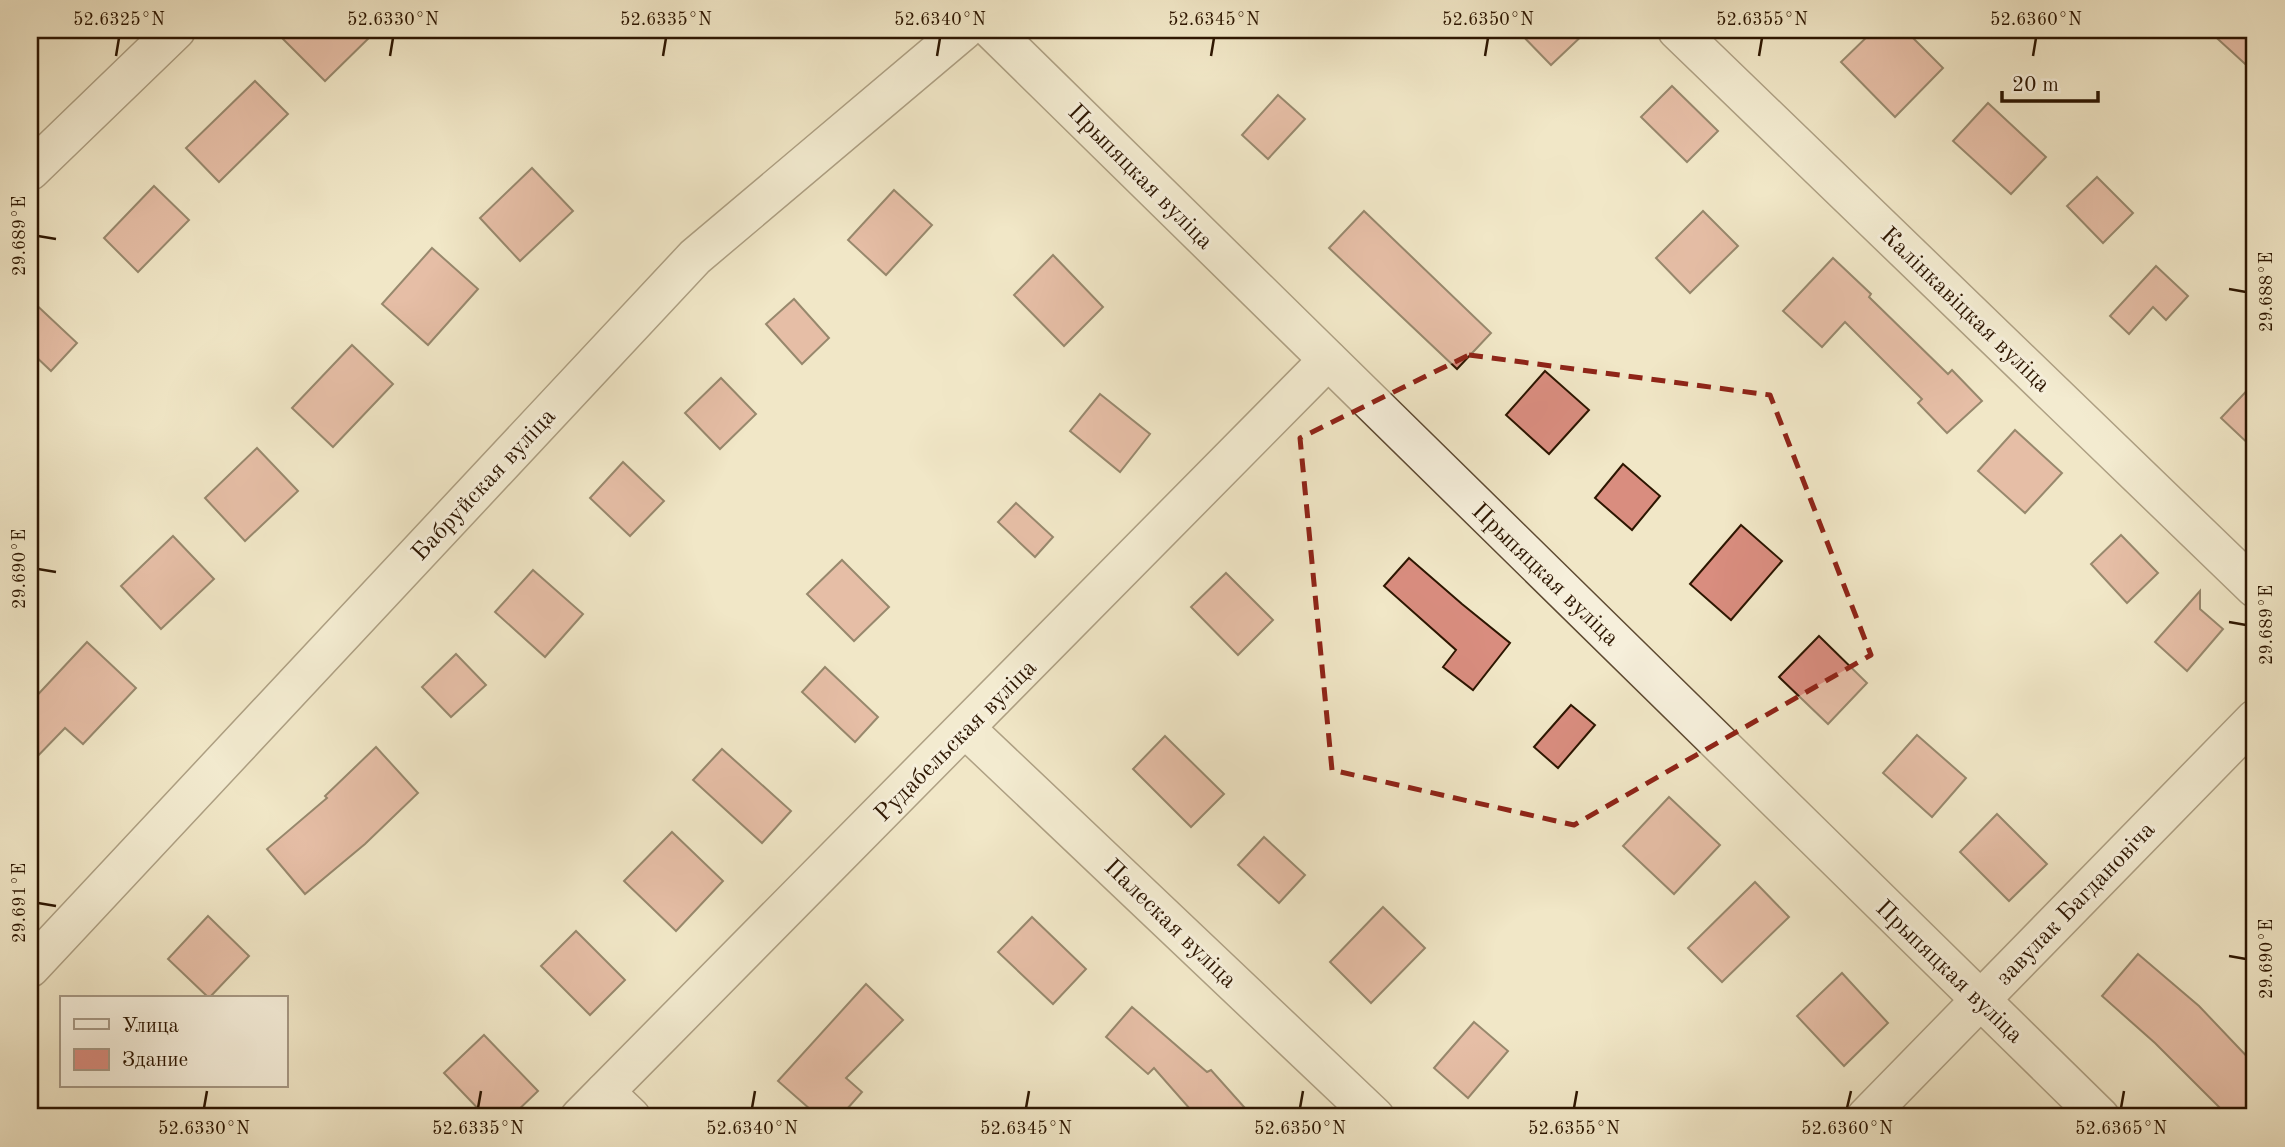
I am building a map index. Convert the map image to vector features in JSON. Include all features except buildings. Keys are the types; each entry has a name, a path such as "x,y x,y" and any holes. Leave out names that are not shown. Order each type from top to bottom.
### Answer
{"street":[{"path":"30,171 176,30"},
{"name":"Бабруйская вуліца","path":"30,968 695,257 964,30"},
{"name":"Прыпяцкая вуліца","path":"992,30 2100,1117"},
{"name":"Калінкавіцкая вуліца","path":"1677,30 2255,588"},
{"name":"Рудабельская вуліца","path":"605,1109 966,729 1328,360"},
{"name":"завулак Багдановіча","path":"1866,1117 2255,719"},
{"name":"Палеская вуліца","path":"966,729 1375,1117"}],"highlighted area":[{"path":"1469,355 1770,395 1871,655 1574,825 1332,770 1300,438"}]}
